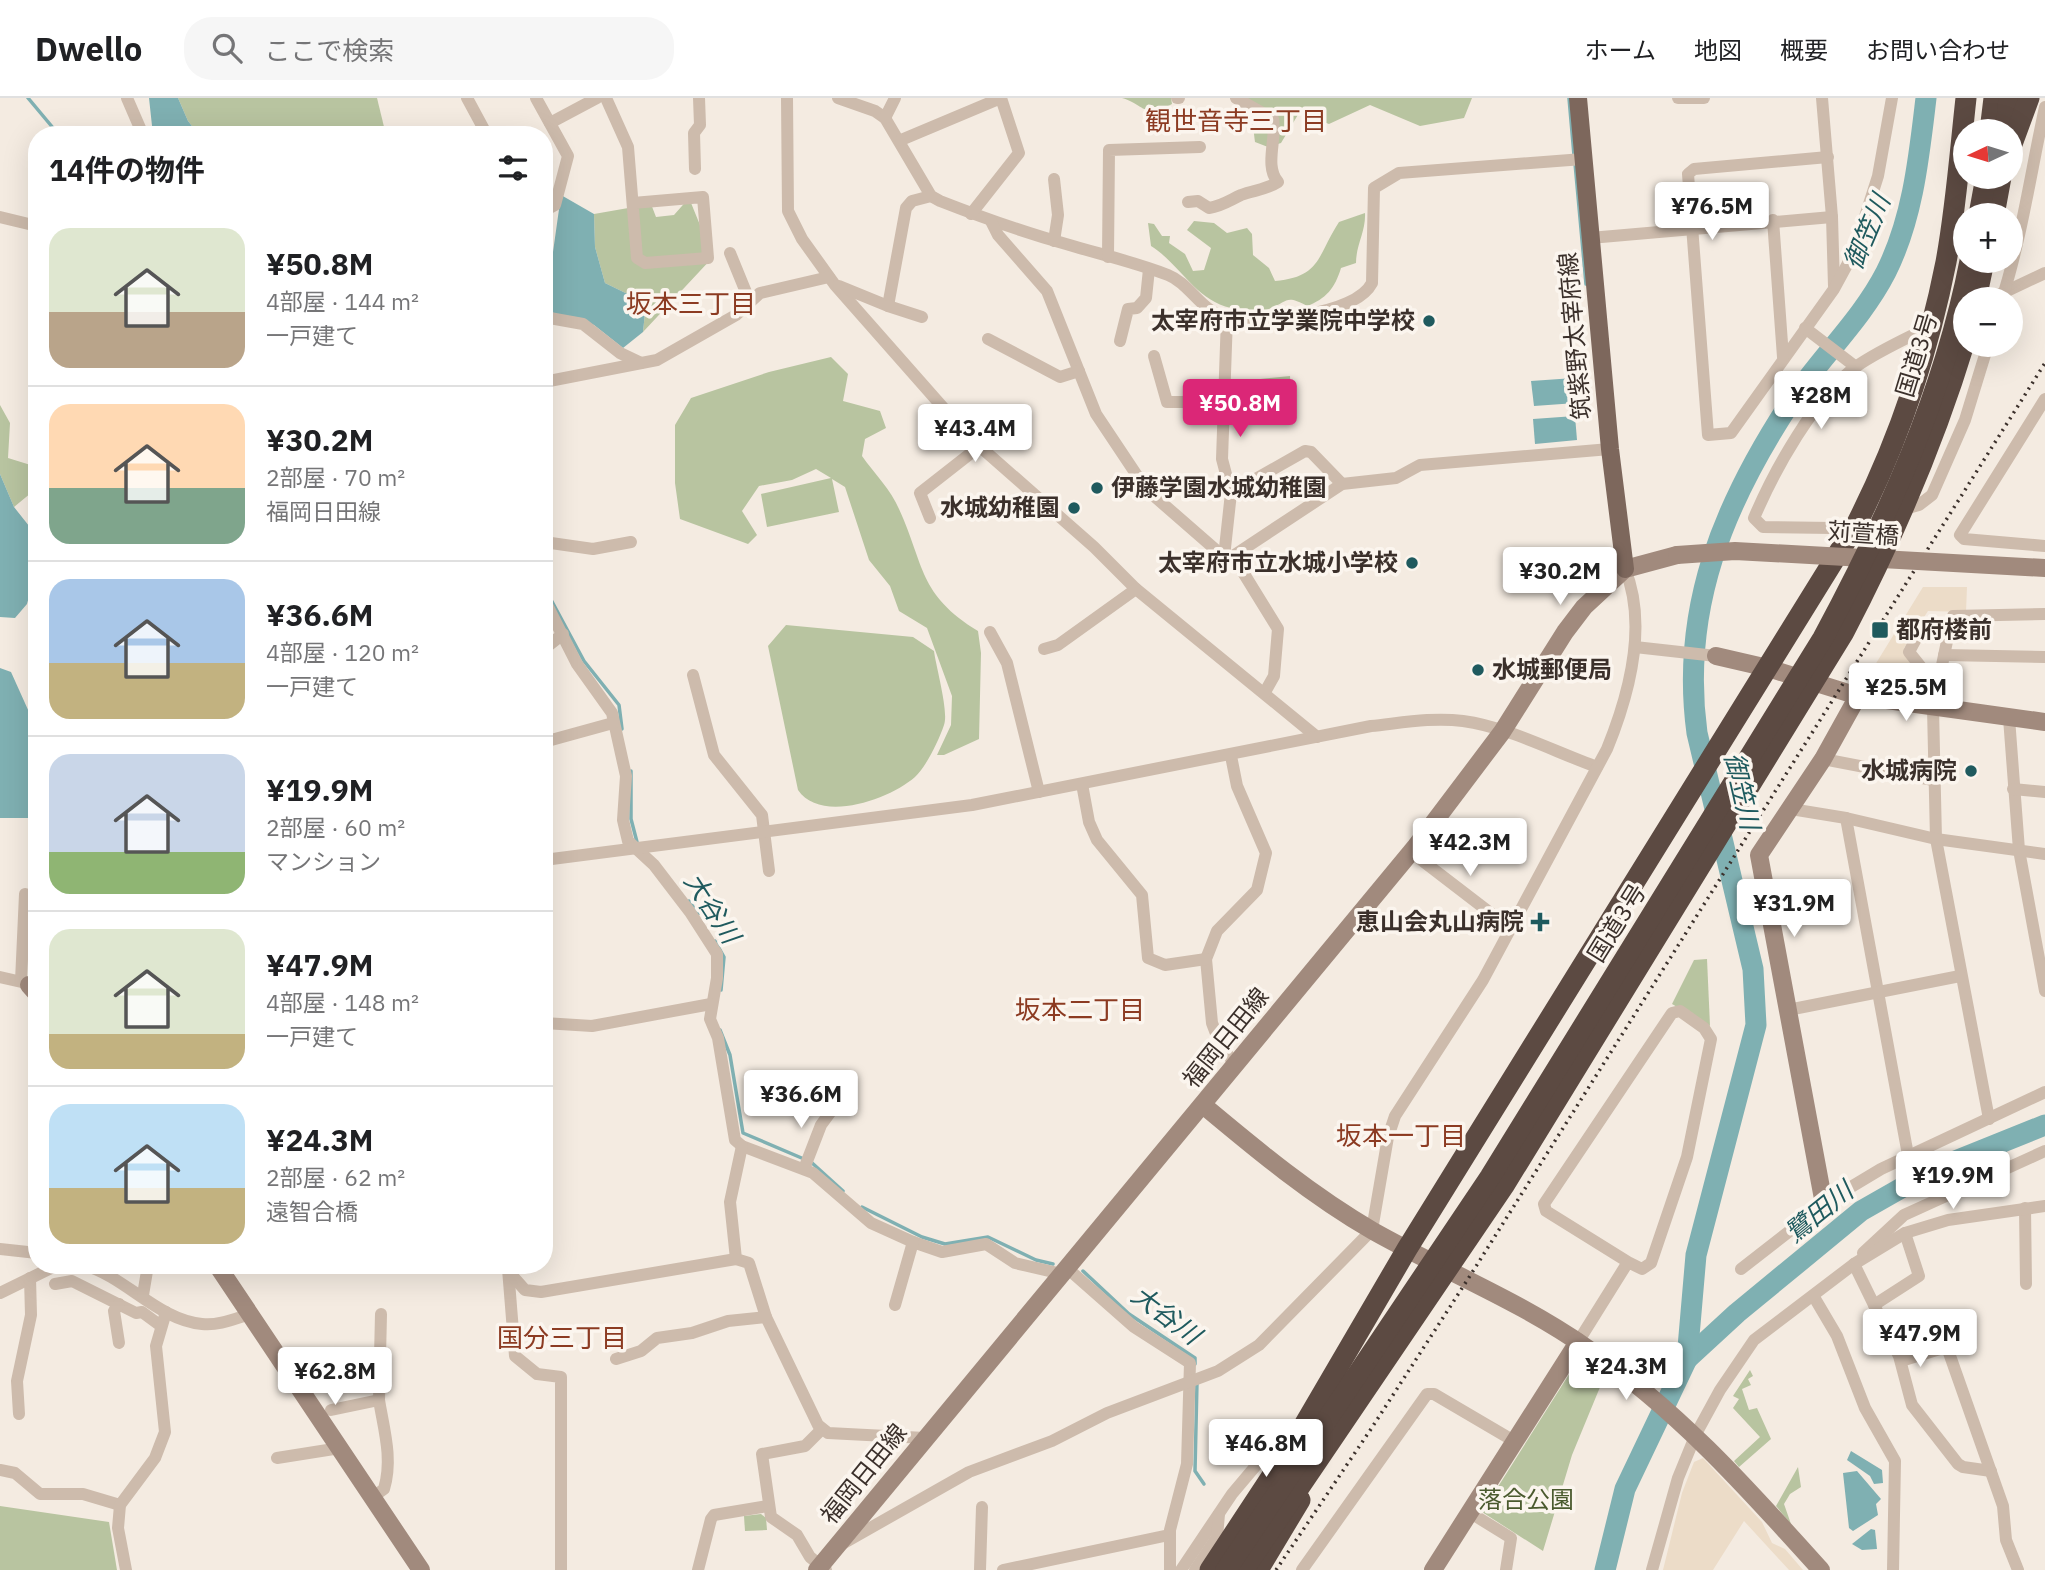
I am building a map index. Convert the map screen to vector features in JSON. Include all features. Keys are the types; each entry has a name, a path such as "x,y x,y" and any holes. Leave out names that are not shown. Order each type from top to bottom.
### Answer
{"highway":[{"path":"1210,1570 1293,1444 1755,702 1857,523 1881,476 1938,323 1966,98"},
{"path":"1991,119 1994,98"},
{"path":"2007,119 2009,98"},
{"path":"2021,119 2029,98"},
{"path":"1774,669 1870,518 1900,450 1954,273"},
{"name":"国道3号","path":"1226,1570 1490,1177 1823,638 1868,553 1910,459 1933,394 1967,273"},
{"name":"国道3号","path":"1243,1570 1505,1184 1844,632 1886,551 1924,463 1960,357"},
{"path":"1258,1570 1300,1499 1413,1252"}],"main road":[{"name":"筑紫野太宰府線","path":"1578,98 1577,160 1590,239 1610,449 1625,569"}],"street":[{"path":"127,98 139,126"},
{"path":"467,98 482,126"},
{"path":"536,98 552,126"},
{"path":"550,123 597,98"},
{"path":"606,98 628,147 637,258 645,263 708,258 703,197 633,203"},
{"path":"695,169 694,133 700,125 699,98"},
{"path":"787,98 788,211 802,239 832,281 979,446 1094,547 1136,589 1317,737"},
{"path":"838,98 875,111 885,118 931,195 991,221 1170,275 1202,304 1227,317 1313,314 1356,301 1367,292 1372,284 1374,188 1399,173 1577,160"},
{"path":"885,118 895,98"},
{"path":"901,141 1001,98 1019,153 971,214"},
{"path":"1188,202 1198,201 1209,208 1223,205 1278,182 1270,169 1276,132 1273,119 1236,98"},
{"path":"1678,98 1704,98"},
{"path":"1822,98 1832,217 1834,289"},
{"path":"1828,157 1690,171 1708,435 1731,433 1783,357 1810,331 1834,289 1853,254 1865,220 1878,176 1892,98"},
{"path":"2005,287 2031,185 2032,165 2045,107"},
{"path":"553,128 568,156 553,206"},
{"path":"1108,257 1109,149 1200,147"},
{"path":"1054,179 1058,215 1054,241"},
{"path":"888,306 906,208 912,201 931,195"},
{"path":"0,217 28,224"},
{"path":"1590,239 1773,220 1832,217"},
{"path":"1773,220 1783,357"},
{"path":"991,221 1047,291 1096,414 1146,489 1229,556 1278,629 1274,676 1265,692"},
{"path":"730,253 750,302"},
{"path":"1120,341 1128,309 1137,308 1146,298 1149,269"},
{"path":"2019,287 2045,273"},
{"path":"553,380 657,360 736,315 770,289 832,281 888,306 922,317"},
{"path":"1833,528 1763,527 1754,517 1770,480 1806,423 1853,364 1953,316"},
{"path":"1227,317 1222,458 1231,493 1229,556"},
{"path":"553,319 583,324 620,353 642,364"},
{"path":"1810,331 1853,364"},
{"path":"988,339 1060,377 1079,371"},
{"path":"1154,356 1167,402 1224,402"},
{"path":"1870,518 1919,505 1931,495 1965,420 1984,357"},
{"path":"2045,399 1960,535 1964,539 2045,546"},
{"path":"930,518 920,493 979,446"},
{"path":"1229,556 1342,484 1396,478 1420,465 1610,449"},
{"path":"1231,493 1305,450 1311,452 1342,484"},
{"path":"553,543 593,548 631,542"},
{"name":"苅萱橋","path":"1677,555 1735,551 2045,568"},
{"name":"福岡日田線","path":"821,1569 925,1438 1411,852 1502,732 1565,632 1605,585 1625,569 1677,555"},
{"path":"836,1548 970,1472 1052,1441 1107,1413 1229,1366 1259,1345 1372,1230 1388,1137 1395,1116 1473,996 1597,767 1617,724 1635,647 1633,589 1625,569"},
{"path":"1044,649 1058,645 1136,589"},
{"path":"1989,1119 1936,839 1933,708 1953,616 2045,614"},
{"path":"553,616 577,664 607,702 614,723 626,776 624,831 690,912 717,954 718,978 711,1003 711,1027 718,1038 730,1128 735,1140 742,1146 813,1173 871,1223 913,1242 948,1252 986,1244 1017,1263 1065,1271 1134,1327 1190,1363 1187,1464 1169,1535 1170,1570"},
{"path":"1936,686 1909,652 1924,624 1951,626"},
{"path":"990,632 1007,663 1039,792"},
{"path":"553,642 563,634"},
{"path":"1635,647 1716,656 1774,669 1858,696 2045,722"},
{"path":"1944,655 2045,657"},
{"path":"693,675 714,755 719,765 754,800 762,815 769,871"},
{"path":"1824,1204 1759,855 1823,759 1858,696"},
{"path":"2009,718 2019,850 2045,991"},
{"path":"553,859 972,806 1371,726 1432,720 1466,722 1502,732 1597,767"},
{"path":"553,740 614,723"},
{"path":"1231,756 1237,786 1266,853 1257,890 1217,931 1206,959 1212,1023 1220,1044 1236,1066"},
{"path":"1823,759 1933,780"},
{"path":"1082,784 1089,822 1097,840 1142,895 1148,958 1165,965 1206,959"},
{"path":"2013,789 2045,792"},
{"path":"1791,809 1846,818 1936,839 2045,854"},
{"path":"1846,818 1908,1155"},
{"path":"1411,852 1510,928"},
{"path":"25,894 28,940"},
{"path":"1788,1010 1960,976"},
{"path":"0,977 28,985"},
{"path":"553,1024 592,1026 711,1003"},
{"path":"1680,1012 1704,1028 1711,1039 1687,1157 1651,1263 1642,1269 1628,1262 1546,1211 1544,1204 1672,1013 1680,1012"},
{"path":"1741,1269 1824,1204 1908,1155 2045,1092"},
{"path":"1203,1105 1291,1178 1372,1230 1482,1286 1583,1345 1691,1430 1821,1570"},
{"path":"804,1169 821,1125 832,1110"},
{"path":"736,1259 730,1202 742,1146"},
{"path":"1854,1264 1866,1249 1904,1215 2045,1151"},
{"path":"1653,1570 1691,1430 1754,1340 1783,1315 1814,1297 1854,1264 1905,1233 1948,1220 2045,1206"},
{"path":"2025,1208 2026,1284"},
{"path":"1874,1305 1919,1276 1905,1233"},
{"path":"895,1305 913,1242"},
{"path":"0,1250 28,1252"},
{"path":"512,1274 519,1286 541,1292 736,1259 749,1263 766,1317 821,1430 828,1433 925,1438"},
{"path":"1433,1570 1514,1441 1583,1345 1628,1262"},
{"path":"1854,1264 1901,1361 1912,1405 1958,1464 1992,1471"},
{"path":"0,1293 38,1274"},
{"path":"102,1274 144,1295 166,1312 202,1324 220,1323 250,1314"},
{"path":"144,1295 147,1274"},
{"path":"223,1274 421,1570"},
{"path":"509,1274 515,1356 537,1374 561,1377 561,1570"},
{"path":"19,1413 16,1381 32,1315 30,1278"},
{"path":"55,1284 72,1281 136,1313 142,1311 161,1326"},
{"path":"1814,1297 1837,1336 1865,1408 1895,1461 1893,1570"},
{"path":"118,1304 114,1311 119,1343"},
{"path":"126,1570 118,1528 120,1505 155,1458 164,1432 156,1346 166,1312"},
{"path":"373,1497 384,1489 389,1474 389,1454 379,1400 381,1314"},
{"path":"616,1359 641,1351 657,1338 692,1333 728,1321 766,1317"},
{"path":"1901,1361 1943,1348 1948,1350 1992,1471 2003,1506 2006,1540 2018,1570"},
{"path":"1302,1570 1427,1394 1434,1394 1514,1441"},
{"path":"331,1410 379,1400"},
{"path":"821,1430 805,1446 762,1454 771,1517 797,1535 821,1569"},
{"path":"1181,1570 1232,1494 1275,1443 1293,1444"},
{"path":"277,1458 340,1448"},
{"path":"0,1469 15,1473 40,1494 83,1493 120,1505"},
{"path":"1232,1494 1252,1507"},
{"path":"698,1570 714,1515 768,1506"},
{"path":"980,1570 982,1507"},
{"path":"1469,1513 1511,1538 1506,1570"},
{"path":"1195,1570 1217,1537 1219,1514"},
{"path":"1003,1570 1169,1535"}],"green space":[{"path":"178,98 377,98 384,126 192,126"},
{"path":"1122,98 1171,98 1172,104 1149,110"},
{"path":"1231,98 1472,98 1464,118 1420,126 1370,105 1329,124 1299,113 1281,143 1268,147 1255,142 1249,116 1242,106"},
{"path":"689,198 713,257 643,332 646,303 605,283 595,247 594,214 651,204 656,217 674,215"},
{"path":"1365,213 1356,263 1341,268 1333,287 1325,296 1307,306 1287,300 1260,311 1231,308 1208,298 1151,246 1148,223 1154,224 1162,236 1170,236 1169,243 1185,254 1193,271 1204,270 1211,248 1187,230 1194,221 1214,223 1227,233 1247,228 1252,234 1253,255 1269,268 1275,281 1290,279 1310,270 1339,222"},
{"path":"831,357 848,374 843,401 880,411 886,428 865,439 862,456 896,502 926,578 944,604 978,631 981,653 979,739 944,755 937,755 951,725 952,696 927,628 899,611 890,586 869,560 845,487 832,479 839,512 767,527 761,494 831,478 816,469 792,480 759,486 742,511 757,535 748,544 680,519 675,483 675,425 691,398 769,372"},
{"path":"1290,376 1291,394 1253,398 1251,380"},
{"path":"1291,403 1293,421 1255,424 1253,406"},
{"path":"0,405 10,423 8,458 28,464 28,495 14,507 0,474"},
{"path":"786,625 913,637 934,651 945,719 932,753 915,777 873,800 839,807 809,800 798,790 768,646"},
{"path":"1707,959 1710,1026 1672,1004 1694,960"},
{"name":"落合公園","path":"1580,1357 1605,1375 1572,1455 1543,1551 1482,1512"},
{"path":"1750,1370 1753,1376 1748,1379 1751,1385 1742,1389 1749,1410 1757,1408 1771,1439 1739,1467 1734,1461 1760,1437 1733,1408 1739,1399 1733,1396"},
{"path":"1798,1467 1801,1487 1790,1494 1784,1504 1791,1524 1776,1506"},
{"path":"0,1506 109,1522 117,1570 0,1570"},
{"path":"761,1514 766,1518 767,1530 745,1531 744,1516"}],"shaded area":[{"path":"1923,587 1967,587 1966,612 1928,611 1904,648 1926,683 1924,694 1913,698 1859,691"},
{"path":"1703,1458 1762,1522 1772,1543 1785,1549 1803,1570 1789,1570 1744,1521 1713,1570 1663,1570 1682,1493 1694,1462"}],"water":[{"path":"149,98 178,98 192,126 152,126"},
{"path":"561,195 594,214 595,247 605,283 646,303 643,332 623,348 594,325 553,313 553,252"},
{"path":"1574,378 1576,403 1534,406 1531,381"},
{"path":"1575,416 1577,440 1535,444 1533,419"},
{"path":"0,474 14,507 28,525 28,600 15,618 0,617"},
{"path":"0,668 11,672 28,710 28,818 0,818"},
{"path":"1851,1451 1882,1470 1883,1483 1874,1484 1870,1476 1847,1460"},
{"path":"1857,1471 1881,1499 1876,1504 1878,1515 1853,1531 1849,1528 1843,1473"},
{"path":"1871,1529 1875,1530 1877,1549 1862,1550 1852,1544"}],"waterway":[{"name":"大谷川","path":"28,98 51,126"},
{"path":"1569,98 1574,155"},
{"name":"御笠川","path":"1605,1570 1625,1489 1687,1359 1696,1255 1756,1025 1753,969 1697,733 1693,687 1695,643 1702,600 1713,558 1746,478 1792,400 1865,306 1886,272 1909,209 1926,98"},
{"path":"1575,163 1586,284"},
{"name":"大谷川","path":"553,603 584,661 619,705 622,729"},
{"name":"大谷川","path":"631,771 631,819 637,842"},
{"name":"大谷川","path":"689,901 698,914"},
{"name":"大谷川","path":"715,941 724,957 721,990"},
{"name":"大谷川","path":"720,1030 730,1055 743,1133 811,1162 843,1191"},
{"name":"鷺田川","path":"1687,1359 1737,1313 1861,1211 1933,1170 2045,1125"},
{"name":"大谷川","path":"862,1207 922,1237 945,1244 988,1237 1036,1260 1053,1264"},
{"name":"大谷川","path":"1083,1271 1129,1314 1195,1358 1195,1364"},
{"name":"大谷川","path":"1197,1382 1195,1471 1204,1484"}],"railway":[{"path":"1276,1570 1468,1279 2045,363"}],"place":[{"name":"太宰府市立学業院中学校","path":"1429,321"},
{"name":"伊藤学園水城幼稚園","path":"1097,488"},
{"name":"水城幼稚園","path":"1074,508"},
{"name":"太宰府市立水城小学校","path":"1412,563"},
{"name":"都府楼前","path":"1880,630"},
{"name":"水城郵便局","path":"1478,670"},
{"name":"水城病院","path":"1971,771"},
{"name":"恵山会丸山病院","path":"1540,922"}],"district":[{"name":"観世音寺三丁目","path":"1236,121"},
{"name":"坂本三丁目","path":"691,304"},
{"name":"坂本二丁目","path":"1080,1010"},
{"name":"坂本一丁目","path":"1401,1136"},
{"name":"国分三丁目","path":"562,1338"}]}
